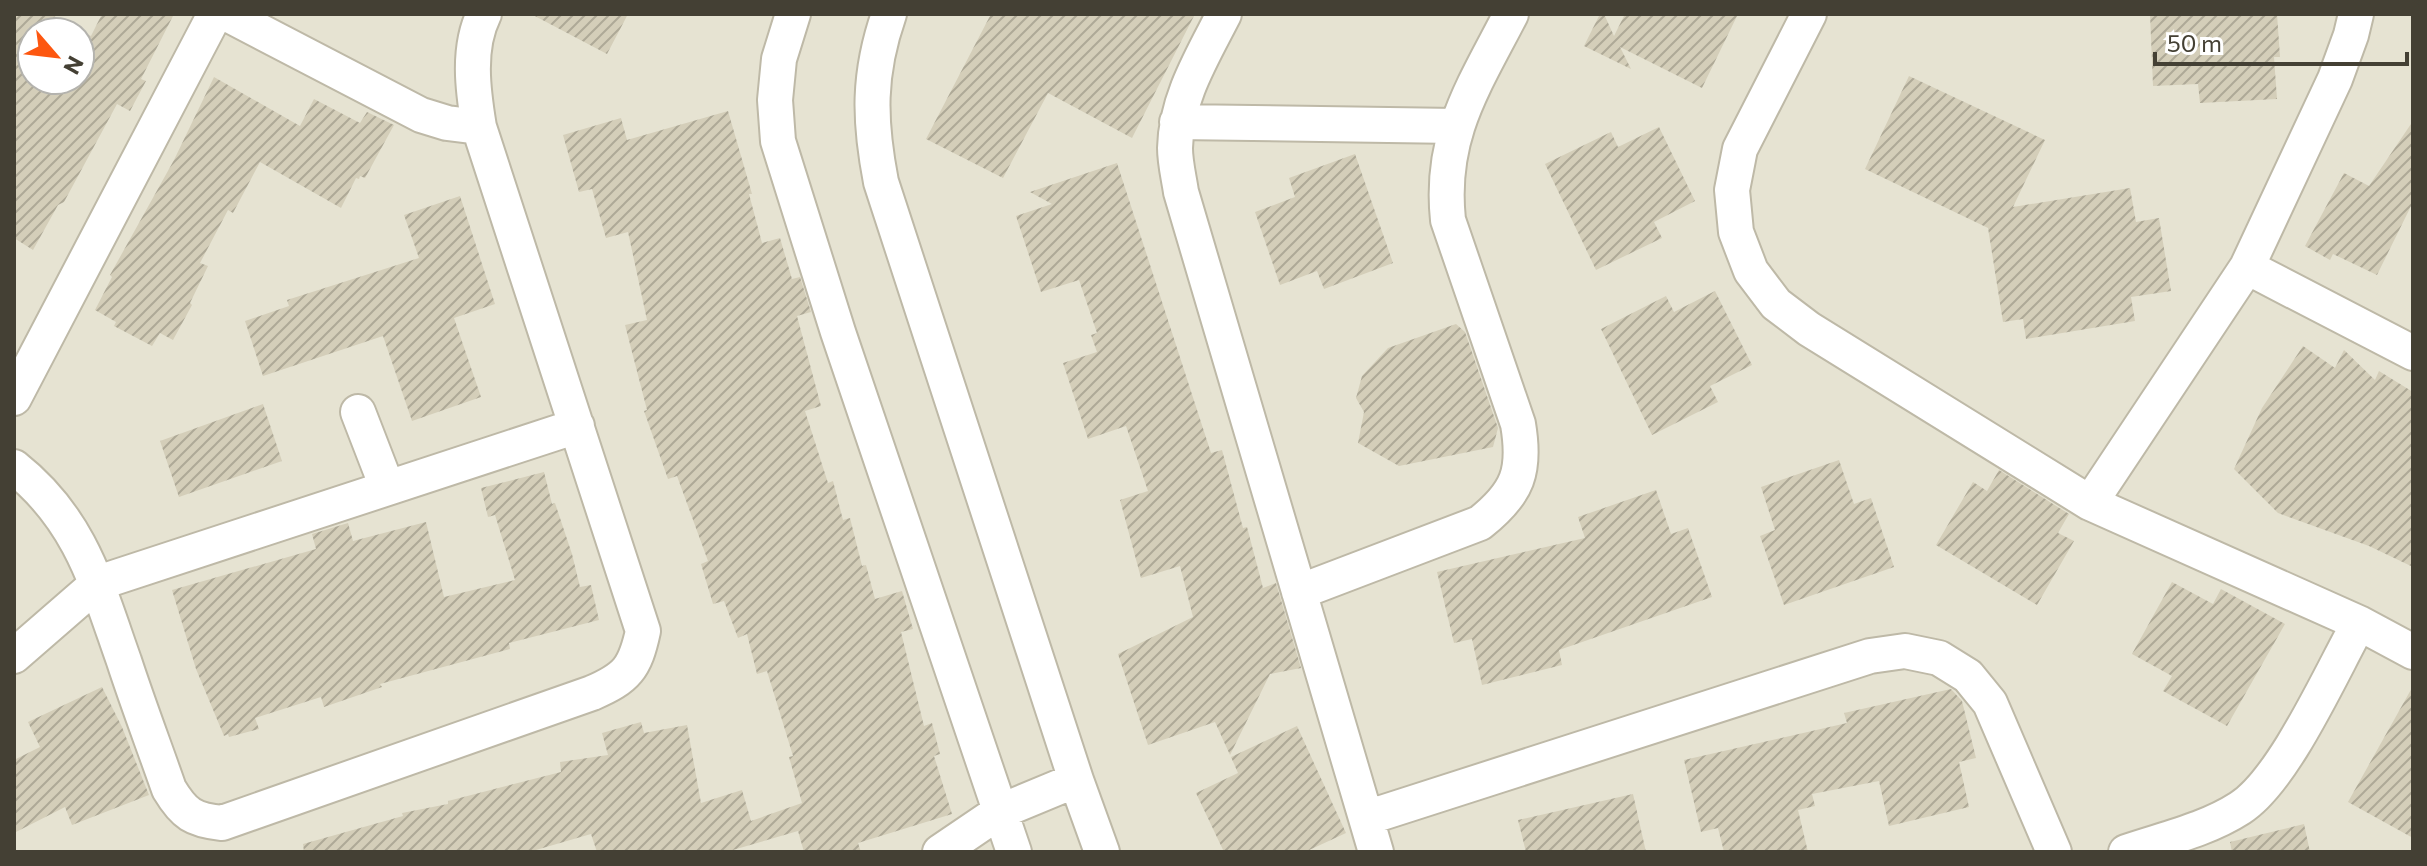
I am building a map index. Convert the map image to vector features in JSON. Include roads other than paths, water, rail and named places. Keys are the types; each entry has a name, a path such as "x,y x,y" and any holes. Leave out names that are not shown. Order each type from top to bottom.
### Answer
{"street":[{"path":"14,398 215,14"},
{"path":"227,14 421,115 447,123 479,127"},
{"path":"14,467 53,506 78,543 98,583 169,789 181,808 200,821 222,823 619,681 637,659 643,631 479,127 473,92 474,58 479,23 484,14"},
{"path":"793,14 779,59 775,100 778,141 838,332 1014,852"},
{"path":"889,14 878,45 871,91 872,136 881,182 1102,852"},
{"path":"1224,14 1187,87 1177,122 1175,151 1181,192 1376,852"},
{"path":"1299,592 1480,523 1503,505 1518,480 1523,452 1518,424 1448,220 1446,173 1456,126 1511,14"},
{"path":"1809,14 1740,149 1732,190 1736,232 1751,271 1776,304 1809,329 2090,503 2359,623 2413,652"},
{"path":"2090,503 2247,267 2335,79 2356,14"},
{"path":"1177,122 1456,126"},
{"path":"2247,267 2413,353"},
{"path":"358,412 387,487"},
{"path":"14,656 98,583 577,426"},
{"path":"2126,852 2211,824 2242,807 2269,782 2359,623"},
{"path":"1366,818 1870,656 1905,651 1939,658 1968,676 1990,703 2054,852"},
{"path":"940,852 999,812 1076,780"}]}
